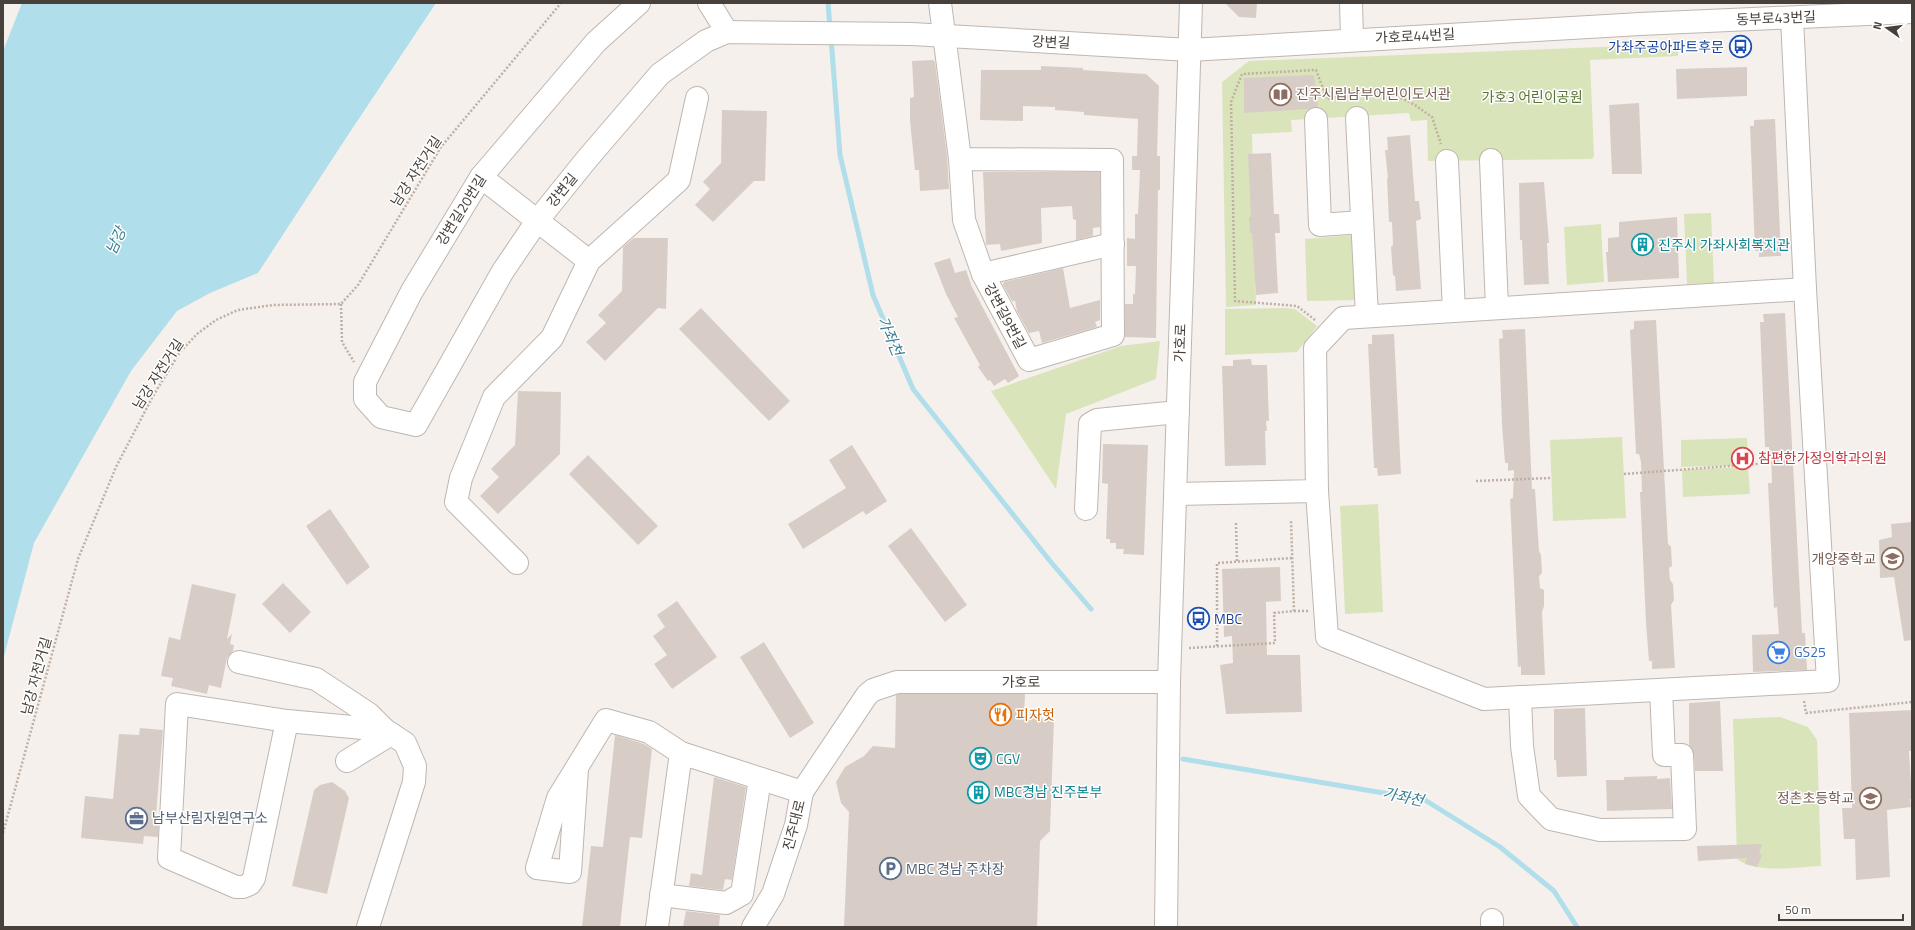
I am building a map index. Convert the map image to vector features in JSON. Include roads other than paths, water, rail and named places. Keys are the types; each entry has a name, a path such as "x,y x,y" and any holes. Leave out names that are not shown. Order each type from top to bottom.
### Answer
{"street":[{"name":"강변길20번길","path":"416,425 381,417 365,399 365,382 412,291 481,177 596,42 639,3"},
{"path":"709,3 727,32"},
{"name":"강변길9번길","path":"940,3 960,158 964,220 983,274 1029,360 1113,335 1112,160 960,158"},
{"name":"가호로","path":"1166,927 1170,682 1191,3"},
{"path":"1351,3 1352,39"},
{"name":"동부로43번길","path":"1640,24 1912,12"},
{"path":"1792,18 1805,289 1828,681 1484,699 1327,637 1317,491 1315,348 1343,318 1805,289"},
{"name":"가호로44번길","path":"1190,50 1352,39 1640,24"},
{"name":"강변길","path":"416,425 503,271 537,222 587,159 660,74 706,41 727,32 912,34 1190,50"},
{"path":"517,563 456,502 461,478 494,397 552,338 589,261 679,180 697,98"},
{"path":"1357,118 1367,316"},
{"path":"1316,119 1320,225 1362,222"},
{"path":"1491,160 1497,308"},
{"path":"1447,161 1454,311"},
{"path":"481,177 589,261"},
{"path":"983,274 1113,244"},
{"path":"1086,509 1090,424 1097,420 1178,412"},
{"path":"1176,494 1317,491"},
{"path":"239,662 316,679 370,714 388,732 405,743 415,766 414,782 368,927"},
{"name":"가호로","path":"873,690 897,682 1170,682"},
{"name":"진주대로","path":"753,927 773,894 796,826 802,792 848,722 873,690"},
{"path":"1520,697 1522,746 1529,796 1551,819 1600,830 1685,830 1682,755 1664,755 1661,690"},
{"path":"287,721 254,878 250,884 243,887 229,885 169,858 177,704 287,721 388,732"},
{"path":"577,769 606,720 649,732 681,753 802,792"},
{"path":"347,761 388,732"},
{"path":"657,927 681,753"},
{"path":"661,895 726,903 742,894 760,779"}],"water":[{"name":"남강","path":"22,3 436,3 258,273 210,293 177,311 131,371 34,543 3,660 3,51"}],"waterway":[{"name":"가좌천","path":"828,3 830,28"},
{"name":"가좌천","path":"831,38 840,155 873,295 913,389 1050,561 1091,609"},
{"name":"가좌천","path":"1183,759 1425,800 1500,847 1554,891 1577,927"}],"place":[{"name":"가좌주공아파트후문","path":"1740,47"},
{"name":"진주시립남부어린이도서관","path":"1280,94"},
{"name":"진주시 가좌사회복지관","path":"1643,245"},
{"name":"참편한가정의학과의원","path":"1743,458"},
{"name":"개양중학교","path":"1892,559"},
{"name":"MBC","path":"1199,619"},
{"name":"GS25","path":"1779,652"},
{"name":"피자헛","path":"1000,715"},
{"name":"CGV","path":"981,759"},
{"name":"MBC경남 진주본부","path":"978,792"},
{"name":"정촌초등학교","path":"1870,798"},
{"name":"남부산림자원연구소","path":"137,818"},
{"name":"MBC 경남 주차장","path":"891,869"}],"park label":[{"name":"가호3 어린이공원","path":"1532,97"}]}
